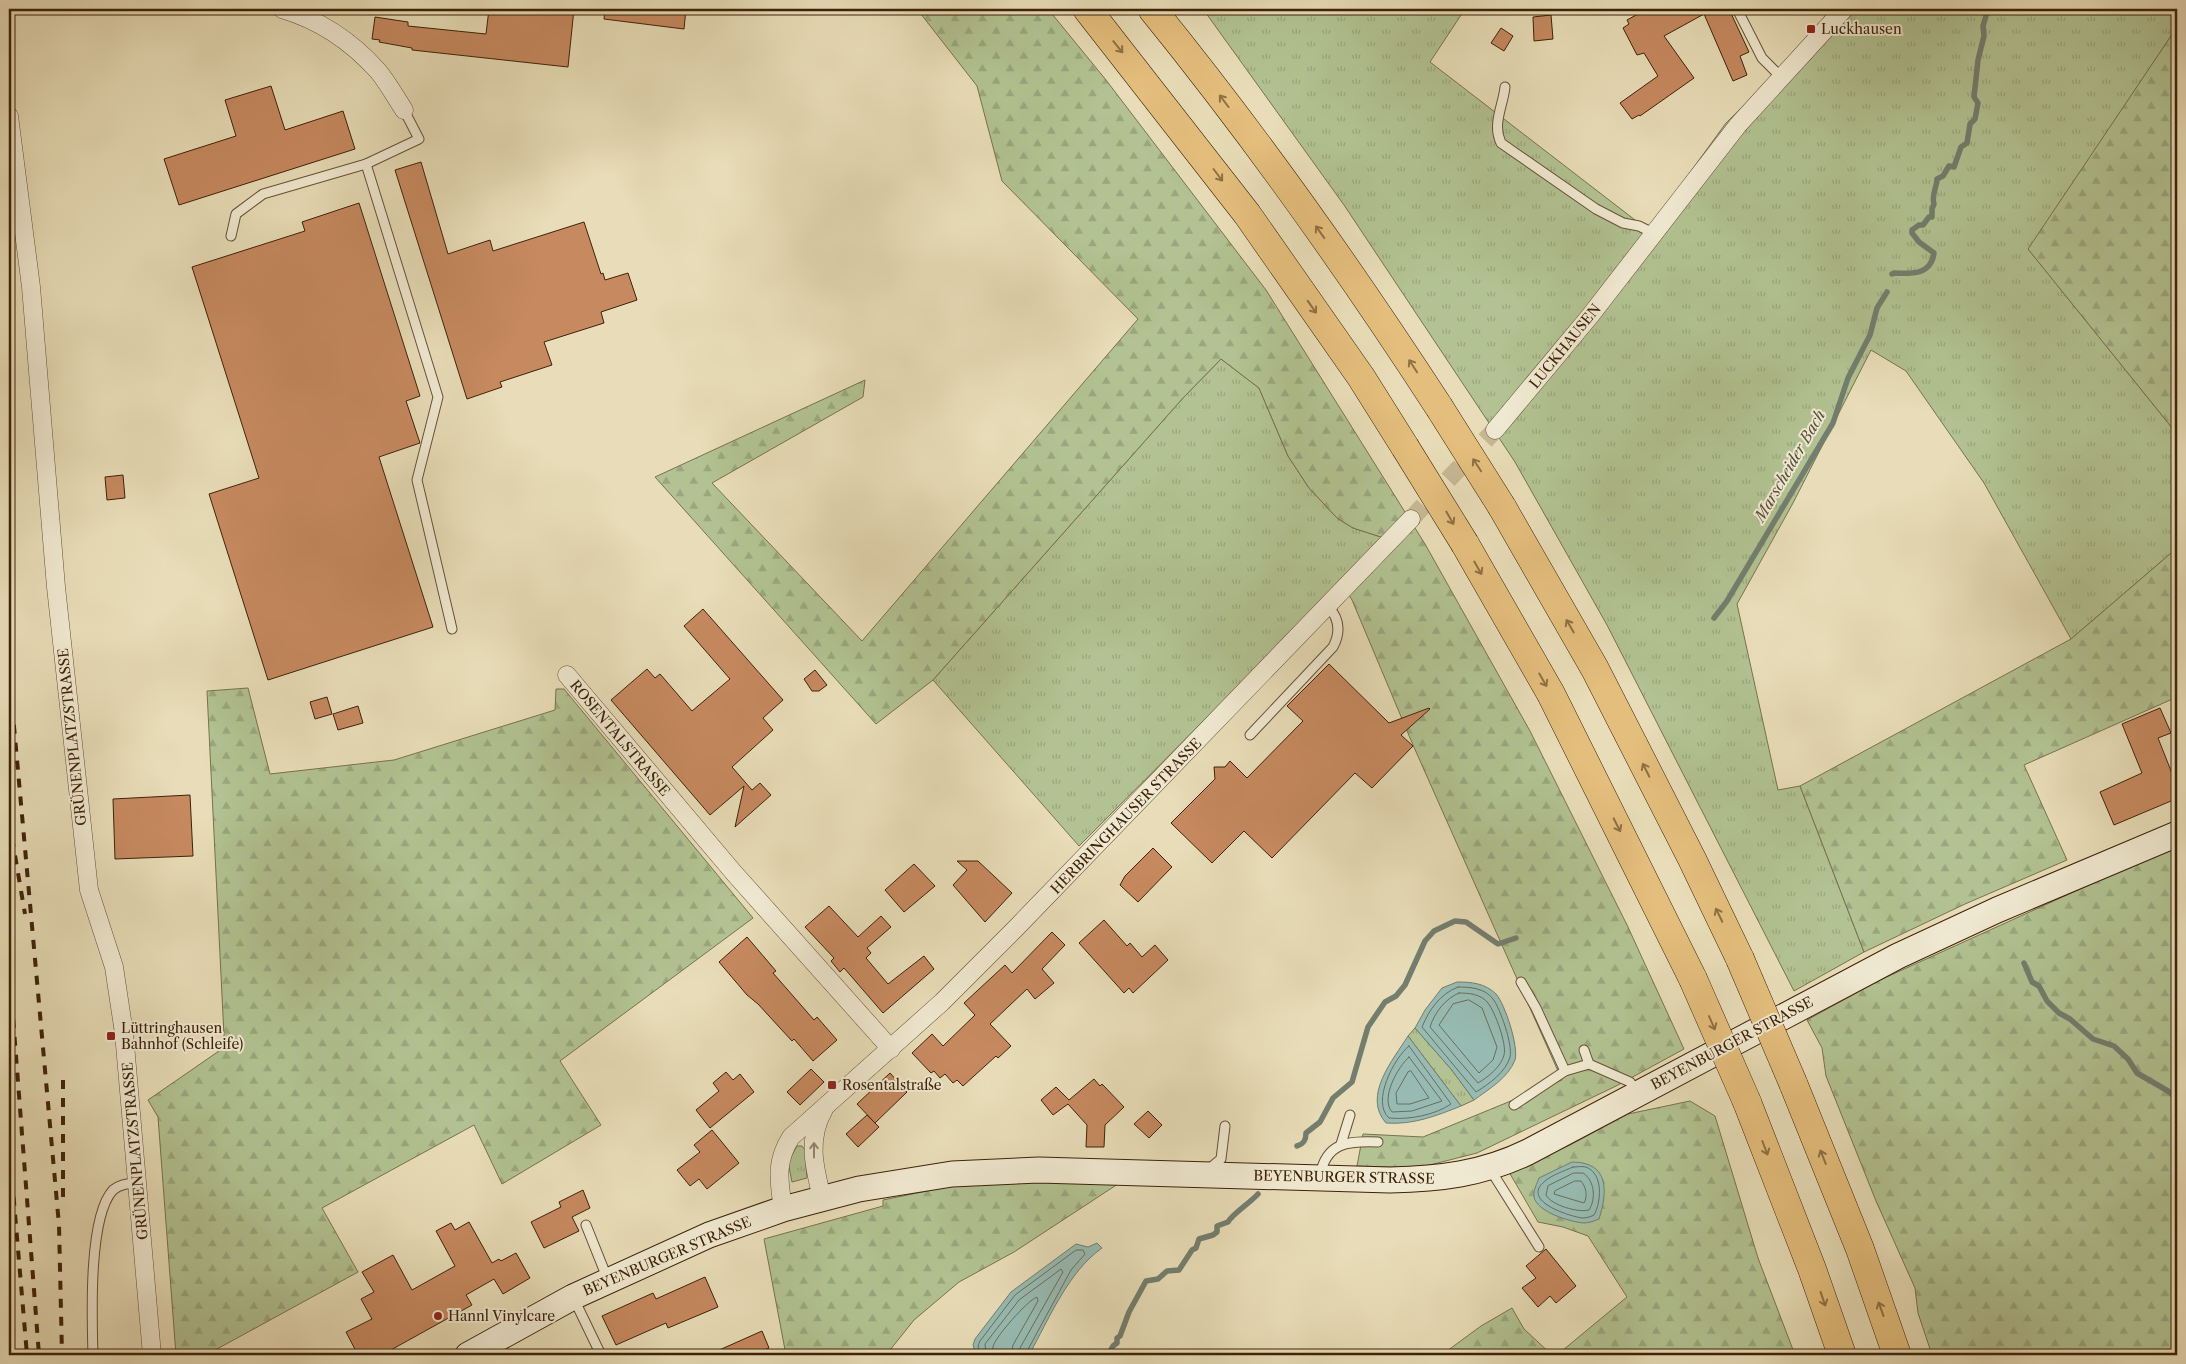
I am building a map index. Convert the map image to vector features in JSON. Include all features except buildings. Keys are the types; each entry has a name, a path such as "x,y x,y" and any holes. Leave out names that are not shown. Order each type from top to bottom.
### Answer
{"highway":[{"path":"1087,9 1247,214 1361,377 1464,544 1551,694 1693,979 1747,1102 1812,1269 1842,1355"},
{"path":"1152,9 1193,59 1283,179 1392,334 1502,508 1595,669 1692,859 1740,959 1793,1082 1860,1250 1897,1355"}],"main road":[{"name":"BEYENBURGER STRASSE","path":"468,1355 573,1297 709,1235 782,1209 859,1190 952,1174 996,1171 1080,1170 1319,1178 1430,1179 1457,1176 1489,1168 1528,1152 1874,968 1942,934 2177,834"}],"street":[{"path":"282,9 305,16 334,31 379,72 404,110"},
{"name":"LUCKHAUSEN","path":"1495,430 1546,370 1738,125 1844,9"},
{"name":"GRÜNENPLATZSTRASSE","path":"9,116 31,288 56,587 89,890 114,967 118,989 125,1042 152,1355"},
{"name":"HERBRINGHAUSER STRASSE","path":"782,1209 779,1164 782,1150 800,1127 891,1049 942,1002 1037,908 1411,519"},
{"name":"ROSENTALSTRASSE","path":"567,675 734,873 891,1049"},
{"name":"HERBRINGHAUSER STRASSE","path":"822,1198 814,1161 814,1142 816,1123 829,1101"}],"lane":[{"path":"1737,9 1762,58 1782,78"},
{"path":"1505,87 1503,106 1496,124 1500,143 1596,209 1623,223 1639,226 1654,234"},
{"path":"230,236 236,214 263,194 366,164 419,139 404,110"},
{"path":"366,164 438,397 418,480 452,629"},
{"path":"1250,735 1333,647 1337,640 1338,624 1334,613 1328,606"},
{"path":"1521,982 1536,1008 1565,1071"},
{"path":"1584,1050 1589,1064"},
{"path":"1514,1105 1565,1071 1589,1064 1630,1082 1637,1093"},
{"path":"1341,1144 1350,1114"},
{"path":"1206,1174 1211,1166 1221,1159 1225,1126"},
{"path":"1319,1178 1322,1162 1329,1153 1341,1144 1359,1141 1378,1142"},
{"path":"1489,1168 1540,1247"},
{"path":"93,1355 92,1309 96,1240 100,1220 109,1196 115,1189 125,1184 138,1183"},
{"path":"586,1225 608,1280"},
{"path":"573,1297 602,1355"}],"green space":[{"path":"917,9 1048,9 1106,80 1266,290 1425,544 1530,731 1627,925 1684,1049 1616,1086 1477,1153 1418,1168 1357,1166 1363,1134 1423,1137 1562,1080 1413,745 1352,600 1341,583 1381,537 1353,528 1337,518 1309,488 1288,456 1259,388 1221,359 1183,398 933,680 876,724 655,477 865,380 863,397 712,483 862,641 1138,319 1002,181 977,86"},
{"path":"1203,9 1465,9 1430,62 1648,230 1726,123 1777,74 1835,9 2177,9 2177,27 2029,250 2177,434 2177,548 2071,639 1984,483 1906,371 1871,350 1793,503 1737,604 1778,790 1800,786 1864,952 1794,991 1607,625 1515,462 1344,205"},
{"path":"2177,27 2177,434 2028,249"},
{"path":"1221,359 1259,388 1288,456 1309,488 1337,518 1353,528 1381,537 1341,583 1079,846 933,680 1183,398"},
{"path":"2177,548 2177,697 2024,765 2067,860 1965,904 1864,952 1800,786 2071,639"},
{"path":"248,688 270,774 394,760 555,710 556,689 564,689 753,918 560,1061 601,1125 502,1184 474,1125 322,1208 358,1272 206,1355 176,1355 158,1117 148,1100 219,1051 224,1036 207,691"},
{"path":"2177,845 2177,1355 1932,1355 1918,1313 1915,1288 1876,1201 1826,1076 1822,1048 1807,1020 1880,980"},
{"path":"1415,1028 1451,1069 1474,1100 1461,1106 1408,1036"},
{"path":"1690,1101 1715,1116 1758,1258 1795,1355 1557,1355 1627,1297 1588,1236 1563,1227 1538,1222 1509,1172 1570,1145 1628,1114"},
{"path":"797,1146 802,1146 805,1150 807,1178 792,1182 788,1162"},
{"path":"1036,1179 1121,1182 1014,1252 959,1282 914,1320 886,1355 786,1355 764,1239 883,1206 883,1200 951,1186"},
{"path":"1512,1308 1524,1329 1552,1355 1434,1355 1447,1351 1481,1326"}],"water":[{"path":"1457,982 1483,985 1496,994 1507,1016 1515,1046 1515,1060 1508,1072 1498,1083 1474,1100 1451,1069 1415,1028 1425,1010 1442,988"},
{"path":"1408,1036 1461,1106 1415,1121 1386,1123 1379,1112 1378,1090 1388,1067"},
{"path":"1572,1162 1584,1163 1593,1167 1603,1180 1604,1198 1602,1209 1599,1219 1592,1222 1571,1221 1547,1212 1536,1202 1534,1197 1535,1187 1539,1178"},
{"path":"1097,1243 1102,1248 1090,1258 1069,1283 1029,1355 976,1355 973,1345 975,1339 1011,1292 1076,1244 1088,1247"}],"waterway":[{"name":"Marscheider Bach","path":"1892,274 1920,272 1929,266 1932,260 1934,253 1919,242 1912,233 1912,230 1919,225 1923,225 1929,217 1932,217 1937,179 1943,176 1949,166 1954,167 1961,147 1967,143 1970,124 1975,119 1978,103 1974,97 1978,60 1984,36 1983,26 1988,9"},
{"name":"Marscheider Bach","path":"1714,618 1727,601 1833,423 1848,378 1870,335 1877,308 1887,292"},
{"name":"Marscheider Bach","path":"1297,1146 1304,1141 1306,1133 1320,1122 1333,1098 1352,1082 1368,1027 1385,1002 1396,996 1405,985 1425,941 1434,931 1455,921 1466,922 1498,944 1516,938"},
{"path":"2024,963 2032,982 2039,986 2047,1001 2059,1013 2070,1019 2093,1039 2114,1046 2128,1059 2137,1073 2168,1091 2177,1099"},
{"name":"Marscheider Bach","path":"1108,1355 1117,1343 1117,1338 1120,1336 1129,1312 1146,1281 1158,1279 1167,1271 1179,1270 1192,1250 1196,1248 1199,1239 1217,1232 1217,1226 1228,1222 1258,1194"}],"tunnel":[{"path":"1411,519 1495,430"}],"railway":[{"path":"9,524 11,676"},
{"path":"9,671 59,1225 62,1355"},
{"path":"9,820 25,914"},
{"path":"9,965 39,1355"},
{"path":"63,1080 63,1200"},
{"path":"9,1143 27,1355"}],"place":[{"name":"Luckhausen","path":"1811,29"},
{"name":"Lüttringhausen Bahnhof (Schleife)","path":"111,1036"},
{"name":"Rosentalstraße","path":"832,1085"},
{"name":"Hannl Vinylcare","path":"438,1316"}]}
